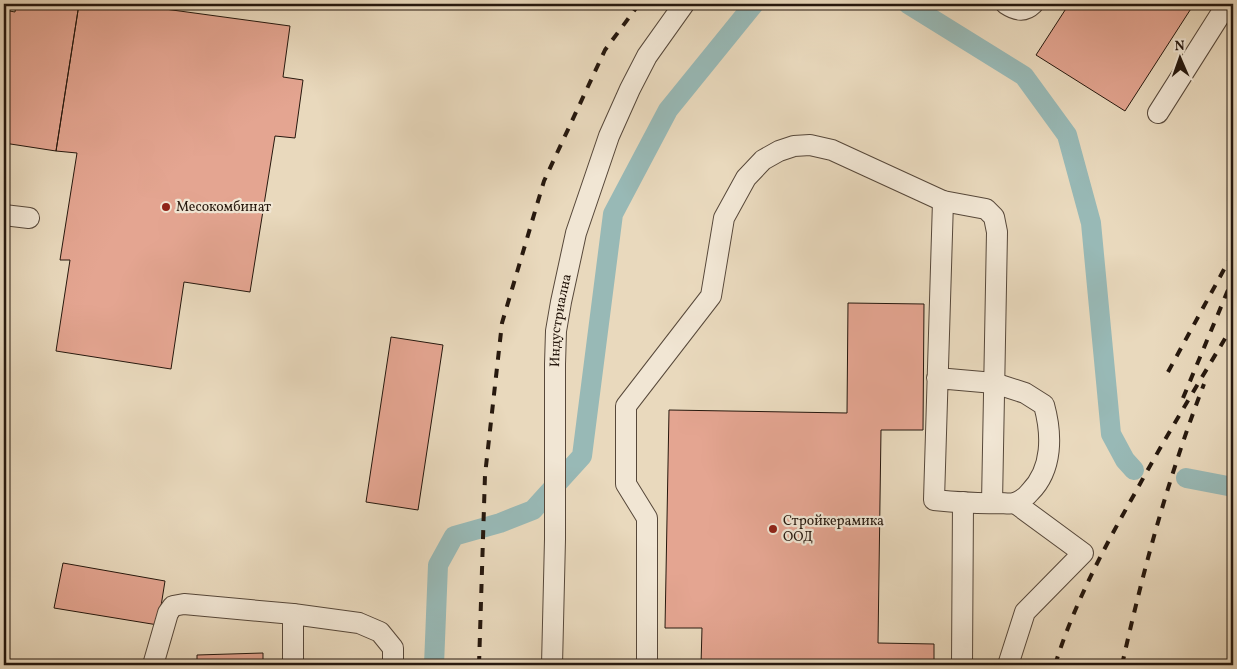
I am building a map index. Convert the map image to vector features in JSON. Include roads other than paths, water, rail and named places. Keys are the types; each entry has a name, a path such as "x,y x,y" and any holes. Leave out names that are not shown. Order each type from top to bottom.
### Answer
{"street":[{"name":"Индустриална","path":"552,665 555,539 555,364 556,331 561,302 576,233 609,136 647,56 684,4"},
{"path":"1006,4 1014,9 1024,10 1033,4"},
{"path":"1158,113 1228,4"},
{"path":"647,665 647,518 626,484 626,406 712,296 724,218 746,178 763,160 779,151 794,146 810,145 832,150 943,201 986,209 994,216 997,232 992,504"},
{"path":"937,378 994,383 1025,392 1044,405 1048,422 1049,446 1045,469 1039,483 1028,494 1015,503 992,504 934,500 937,378 943,201"},
{"path":"4,215 28,218"},
{"path":"962,665 963,502"},
{"path":"1008,665 1025,612 1083,553 1015,503"},
{"path":"153,665 168,613 173,606 184,604 293,614 359,623 380,632 393,648 393,665"},
{"path":"293,614 293,665"}],"waterway":[{"path":"434,665 438,565 454,536 500,523 533,510 582,456 613,214 668,110 754,4"},
{"path":"908,4 1024,76 1067,135 1091,223 1111,434 1125,460 1134,470"},
{"path":"1186,478 1233,487"}],"railway":[{"path":"479,665 485,475 502,323 544,181 605,50 639,4"},
{"path":"1168,372 1233,253"},
{"path":"1183,398 1233,278"},
{"path":"1055,665 1080,598 1101,556 1123,514 1233,325"},
{"path":"1122,665 1158,523 1179,453 1204,384"}],"place":[{"name":"Месокомбинат","path":"166,207"},
{"name":"Стройкерамика ООД","path":"773,529"}]}
